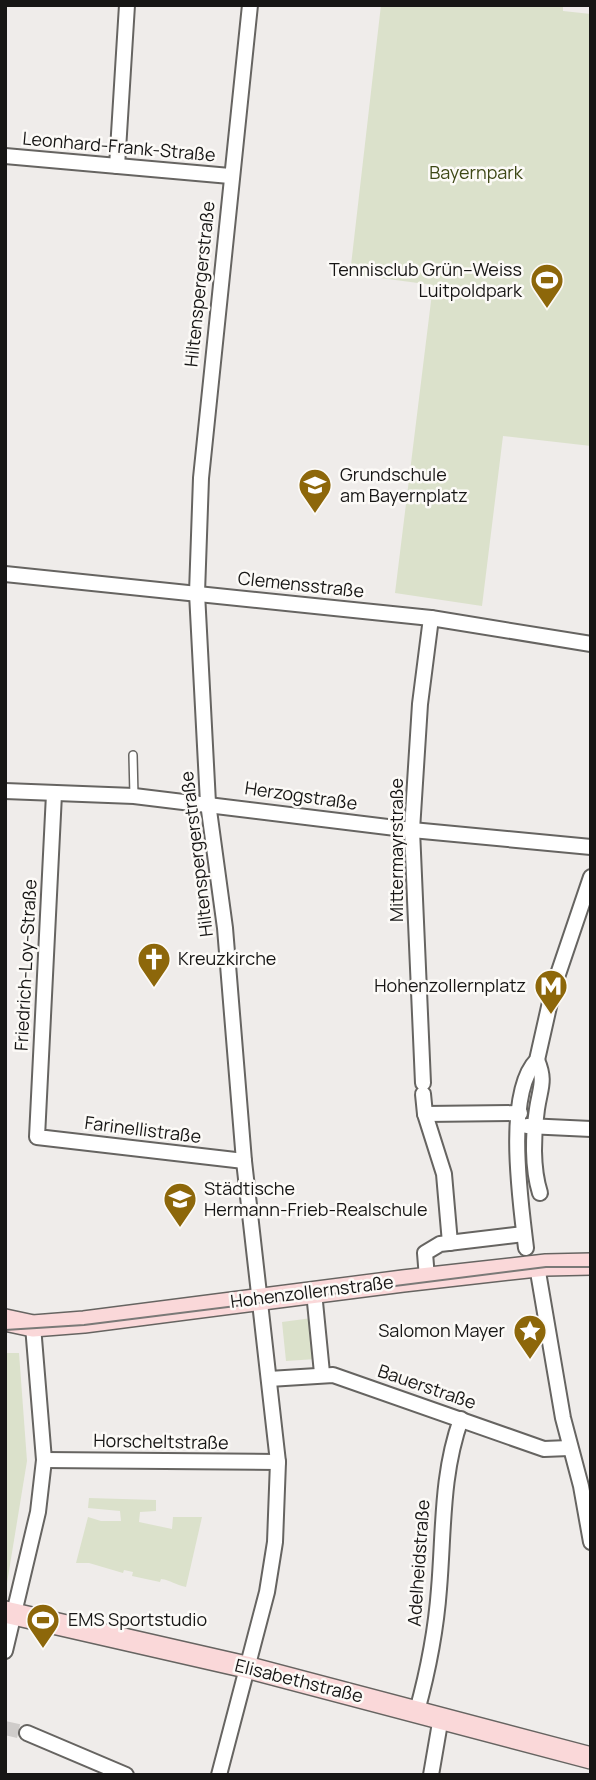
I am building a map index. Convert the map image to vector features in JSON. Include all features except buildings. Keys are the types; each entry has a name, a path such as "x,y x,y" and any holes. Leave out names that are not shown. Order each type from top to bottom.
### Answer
{"street":[{"path":"117,166 127,5"},
{"name":"Hiltenspergerstraße","path":"219,1775 271,1567 278,1462 244,1161 225,928 208,803 197,593 201,478 230,176 250,5"},
{"name":"Leonhard-Frank-Straße","path":"5,156 230,176"},
{"name":"Clemensstraße","path":"5,574 431,618 591,644"},
{"name":"Mittermayrstraße","path":"425,1114 412,830 421,704 431,618"},
{"name":"Herzogstraße","path":"5,791 134,796 208,803 412,830 591,847"},
{"name":"Friedrich-Loy-Straße","path":"37,1137 54,794"},
{"path":"427,1278 425,1253 450,1243 489,1233 525,1241 518,1186 519,1119 531,1066 537,1060 553,989 591,877"},
{"path":"518,1186 538,1189 535,1127 544,1075 537,1060"},
{"path":"450,1243 444,1174 425,1114 519,1119 535,1127 591,1129"},
{"name":"Farinellistraße","path":"37,1137 244,1161"},
{"name":"Hohenzollernstraße","path":"5,1335 33,1326 427,1278 537,1266 591,1264"},
{"path":"537,1266 569,1448 586,1485 591,1542"},
{"path":"314,1292 322,1373"},
{"name":"Hohenzollernstraße","path":"5,1320 33,1326"},
{"path":"5,1651 10,1613 38,1512 44,1460 33,1326"},
{"name":"Bauerstraße","path":"269,1379 322,1373 544,1449 569,1448"},
{"name":"Adelheidstraße","path":"417,1711 436,1613 445,1479 450,1451 461,1419"},
{"name":"Horscheltstraße","path":"44,1460 278,1462"},
{"name":"Elisabethstraße","path":"10,1613 246,1667 591,1758"},
{"path":"431,1775 441,1717"},
{"path":"27,1733 126,1775"}],"lane":[{"path":"133,755 134,796"},
{"path":"5,1327 33,1326"}],"green space":[{"name":"Bayernpark","path":"381,5 563,5 563,11 591,14 591,446 503,436 482,606 395,593 433,285 350,274"},
{"path":"312,1318 316,1359 286,1361 282,1322"},
{"path":"5,1353 19,1353 27,1461 7,1583"},
{"path":"89,1498 156,1500 156,1511 140,1512 139,1522 172,1529 173,1517 202,1517 186,1587 161,1579 160,1582 132,1576 133,1572 124,1570 123,1573 89,1563 76,1563 88,1517 101,1521 121,1521 120,1511 88,1508"}],"tunnel":[{"path":"5,1728 27,1733"}],"tram line":[{"path":"5,1330 84,1325 546,1267 591,1267"}],"place":[{"name":"Tennisclub Grün–Weiss Luitpoldpark","path":"547,310"},
{"name":"Grundschule am Bayernplatz","path":"315,515"},
{"name":"Kreuzkirche","path":"154,989"},
{"name":"Hohenzollernplatz","path":"551,1016"},
{"name":"Städtische Hermann-Frieb-Realschule","path":"180,1229"},
{"name":"Salomon Mayer","path":"530,1361"},
{"name":"EMS Sportstudio","path":"43,1650"}]}
